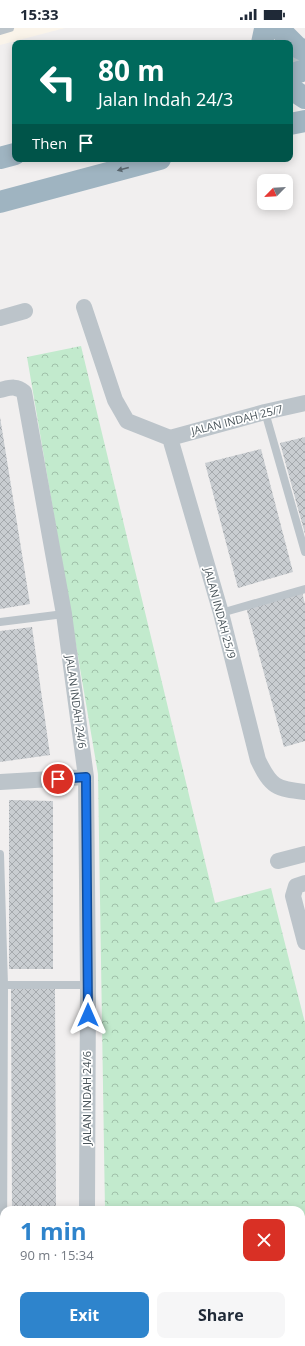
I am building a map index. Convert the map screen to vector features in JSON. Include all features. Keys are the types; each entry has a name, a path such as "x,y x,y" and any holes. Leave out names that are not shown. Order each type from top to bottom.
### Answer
{"highway":[{"path":"273,35 283,40"},
{"path":"293,45 305,51"},
{"path":"294,74 305,98"},
{"path":"293,123 305,120"},
{"path":"0,158 12,155"},
{"path":"0,202 149,162"}],"street":[{"path":"84,307 116,400 127,421 170,438"},
{"path":"0,318 25,311"},
{"name":"JALAN INDAH 24/6","path":"0,390 15,387 24,392 64,614 86,777 88,985 87,1206"},
{"name":"JALAN INDAH 25/7","path":"170,438 265,412 305,403"},
{"name":"JALAN INDAH 25/9","path":"170,438 221,613 258,760 264,773 273,784 284,790 305,792"},
{"path":"0,782 86,777"},
{"path":"278,861 305,854"},
{"path":"305,883 296,886 293,896 305,942"}],"lane":[{"path":"0,31 10,28"},
{"path":"265,412 305,552"},
{"path":"221,613 305,589"},
{"path":"0,622 64,614"},
{"path":"0,854 2,985 2,1206"},
{"path":"2,985 88,985"}],"shaded area":[{"path":"0,28 65,28 19,40 12,40 12,42 0,45"}],"green space":[{"path":"81,346 215,903 271,888 305,1023 305,1206 105,1206 98,774 27,357"}],"building":[{"path":"0,417 30,604 0,609"},
{"path":"305,437 305,534 280,443"},
{"path":"261,449 293,572 238,588 205,463"},
{"path":"302,592 305,604 305,741 284,747 246,607"},
{"path":"32,627 50,755 0,762 0,631"},
{"path":"9,800 53,801 53,969 9,969"},
{"path":"11,987 55,987 56,1206 12,1206"}],"route":[{"path":"58,779 86,777 88,1015"}]}
